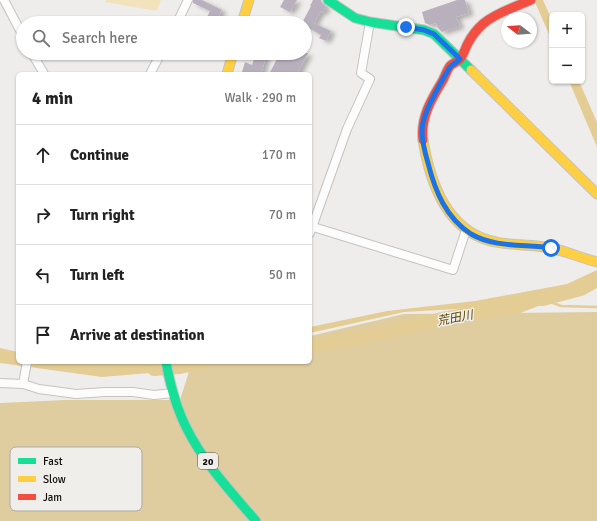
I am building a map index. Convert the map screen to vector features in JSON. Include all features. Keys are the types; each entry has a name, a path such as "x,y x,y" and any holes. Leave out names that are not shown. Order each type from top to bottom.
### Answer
{"street":[{"path":"4,0 16,23"},
{"path":"180,16 188,0"},
{"path":"244,16 249,0"},
{"path":"328,0 355,18 370,22 424,30 434,34 597,194"},
{"path":"530,1 504,11 489,19 476,30 460,59 450,67 435,93 423,123 422,131 426,157 440,200 451,216 466,230 483,239 494,242 551,248 596,262"},
{"path":"312,225 347,129 370,79 361,73 370,22"},
{"path":"36,60 43,72"},
{"path":"151,72 157,60"},
{"path":"228,72 231,60"},
{"path":"312,228 453,270 466,230"},
{"path":"24,380 27,364"},
{"name":"20","path":"166,364 173,393 186,427 203,455 224,484 256,521"},
{"path":"0,383 24,380 39,389 76,394 133,392 154,395 173,393"}],"shaded area":[{"path":"106,0 161,0 157,11 105,2"},
{"path":"534,0 543,0 549,13 549,34"},
{"path":"570,84 580,84 597,122 597,147"},
{"path":"597,270 597,277 566,290 476,308 404,312 312,333 312,327 387,311 475,301 567,284"},
{"path":"597,312 597,521 0,521 0,403 65,400 180,400 191,365 312,364 312,336 404,314"},
{"path":"0,348 16,352 16,364 180,364 150,373 102,377 0,363"}],"building":[{"path":"193,0 202,0 222,10 219,16 208,16 210,11 193,3"},
{"path":"284,0 297,0 290,12 280,7"},
{"path":"313,0 321,0 326,7 323,13 321,11 314,23 331,31 326,41 319,38 321,35 312,30 312,16 306,16"},
{"path":"457,0 465,0 469,13 456,17 460,26 442,32 436,23 430,25 425,23 422,12"},
{"path":"254,60 265,60 262,72 242,72 245,62 252,65"},
{"path":"276,60 304,60 298,72 270,72"}],"waterway":[{"name":"荒田川","path":"312,346 368,336 442,319 519,306 537,299 543,299 581,289 597,280"},
{"path":"543,299 561,306 597,307"},
{"name":"荒田川","path":"154,369 180,367 194,364"}],"traffic: fast":[{"path":"328,0 355,18 370,22 424,30 434,34 471,70"},
{"path":"166,364 176,403 182,419 193,440 218,476 256,521"}],"traffic: slow":[{"path":"244,16 249,0"},
{"path":"228,72 231,60"},
{"path":"471,70 597,194"},
{"path":"423,140 430,173 436,189 453,217 465,228 479,237 496,242 550,248 597,262"}],"traffic: jam":[{"path":"423,140 423,124 431,101 449,68 460,59 474,33 484,23 495,16 531,0"}],"route":[{"path":"406,27 424,30 434,34 460,59 450,67 435,93 423,123 422,131 426,157 440,200 451,216 473,235 504,244 551,248"}]}
